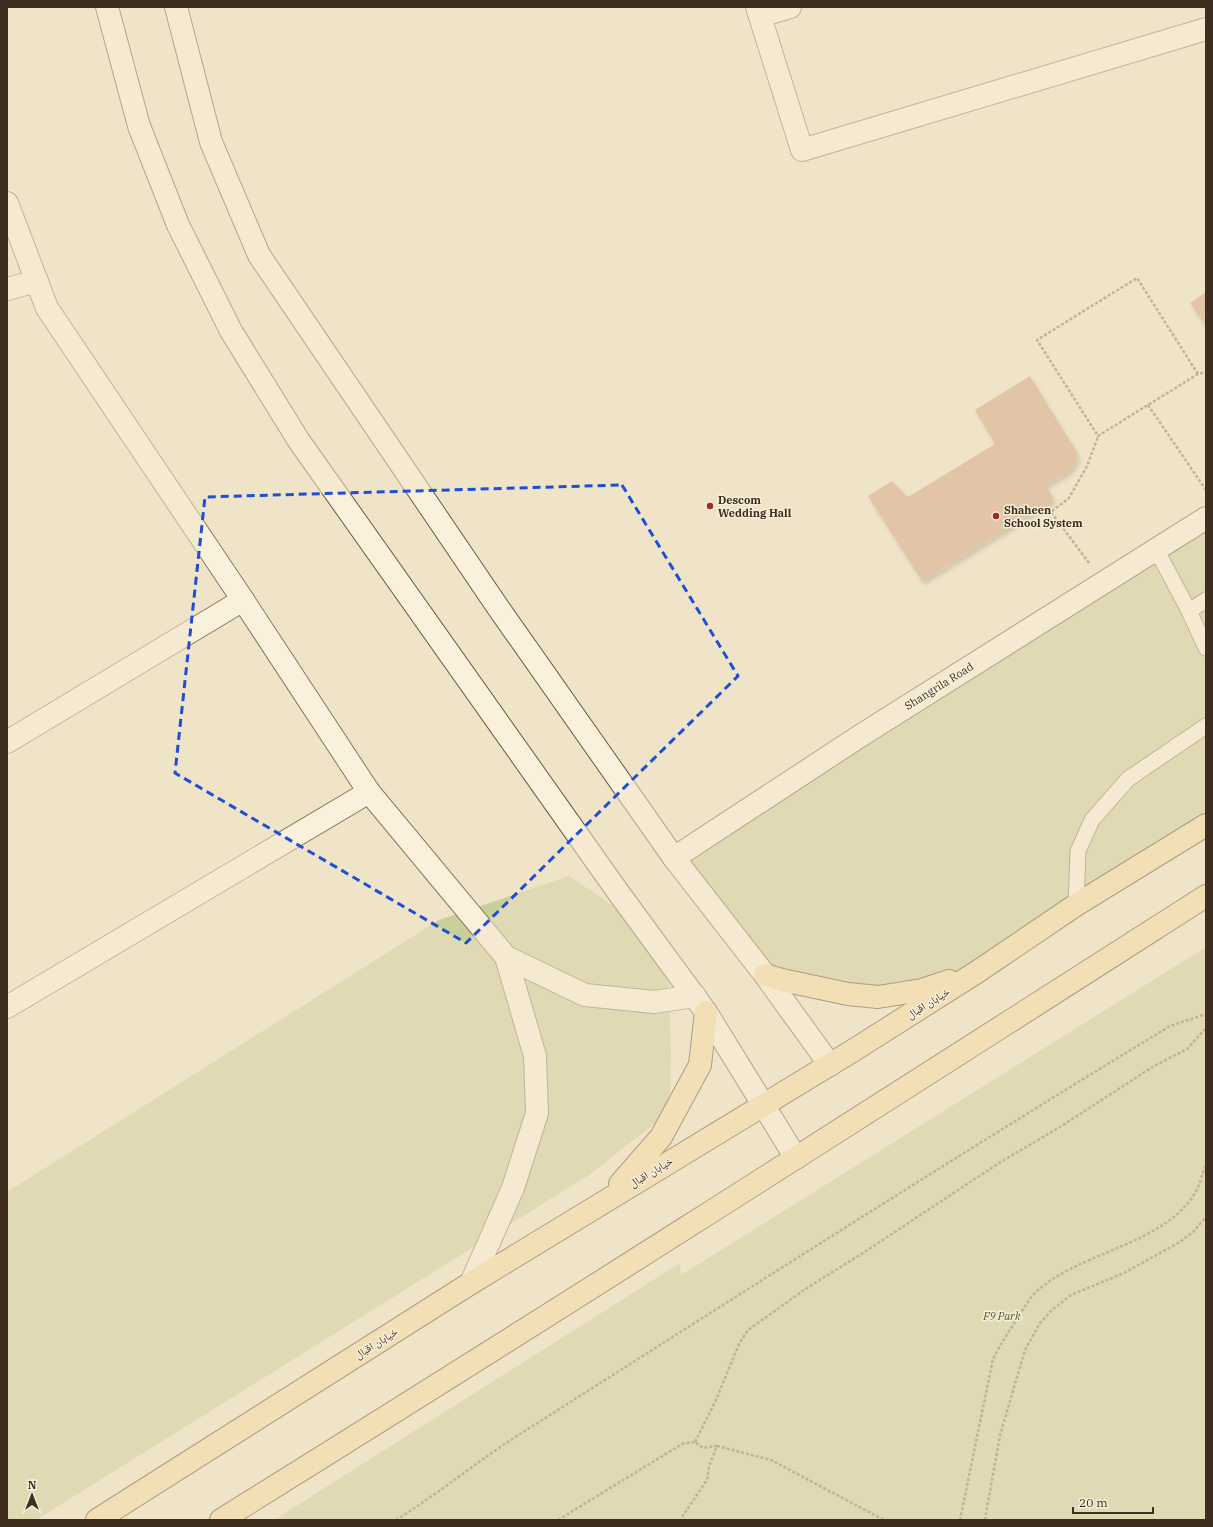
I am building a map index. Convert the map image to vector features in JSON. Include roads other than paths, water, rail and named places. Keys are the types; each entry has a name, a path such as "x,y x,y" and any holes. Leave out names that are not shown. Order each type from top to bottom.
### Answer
{"main road":[{"name":"خیابان اقبال","path":"97,1520 471,1283 764,1104 830,1066 976,972 1076,905 1206,825"},
{"path":"221,1520 425,1394 1206,896"},
{"path":"765,974 782,980 848,994 878,997 922,990 976,972"},
{"path":"607,1199 661,1136 700,1066 700,1004"}],"street":[{"path":"107,7 139,126 178,224 230,331 299,441 614,886 700,1004 764,1104 796,1158"},
{"path":"176,7 211,142 259,255 493,599 674,858 765,974 830,1066"},
{"path":"790,7 758,12 802,150 1206,29"},
{"path":"7,203 47,308 243,600 369,792 506,957 534,1056 537,1113 514,1188 471,1283"},
{"path":"7,289 37,281"},
{"name":"Shangrila Road","path":"674,858 860,736 1206,518"},
{"path":"7,742 243,600"},
{"path":"7,1007 369,792"},
{"path":"506,957 585,995 654,1002 700,1004"}],"lane":[{"path":"1156,549 1189,611 1206,648"},
{"path":"1189,611 1206,600"},
{"path":"1076,905 1078,851 1092,820 1128,779 1206,726"}],"place":[{"name":"Descom Wedding Hall","path":"710,506"},
{"name":"Shaheen School System","path":"996,516"}],"park label":[{"name":"F9 Park","path":"1002,1316"}]}
